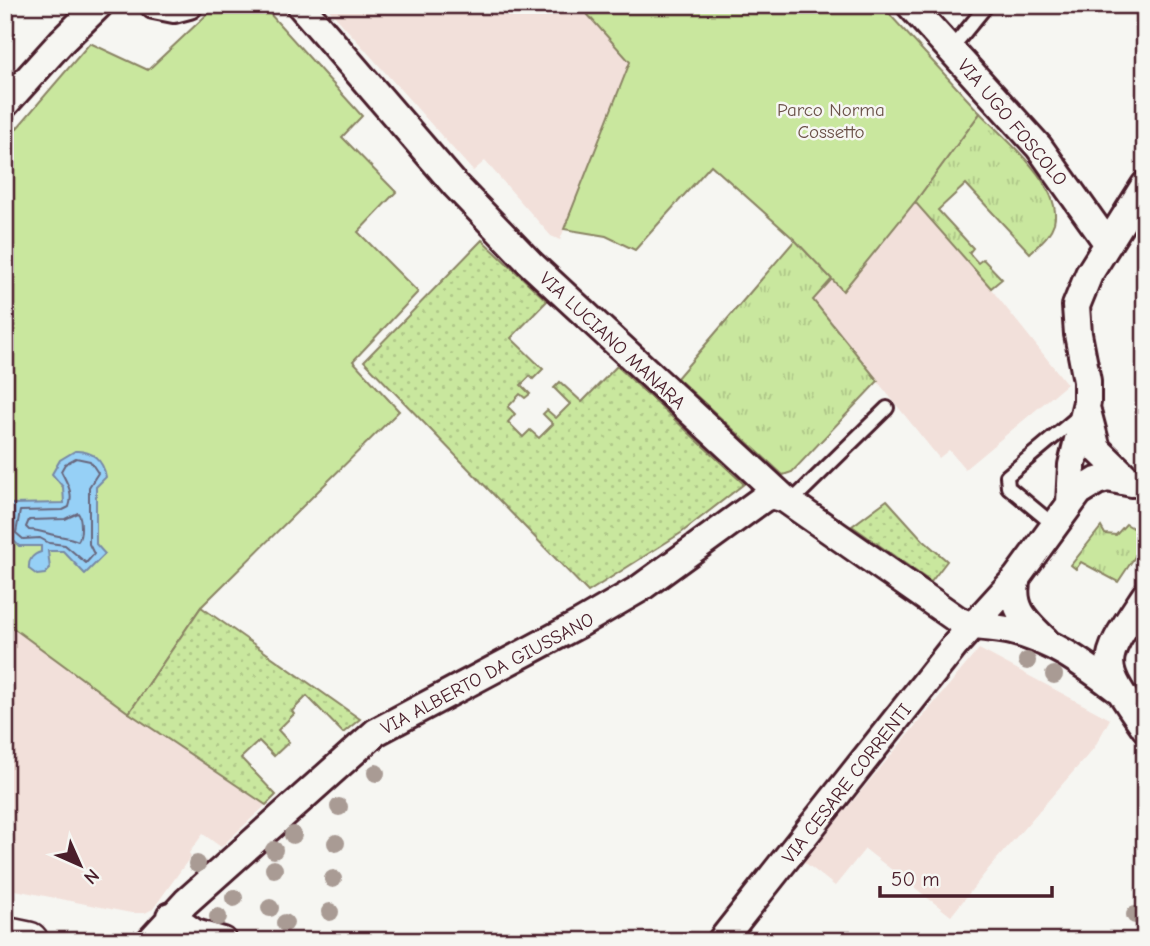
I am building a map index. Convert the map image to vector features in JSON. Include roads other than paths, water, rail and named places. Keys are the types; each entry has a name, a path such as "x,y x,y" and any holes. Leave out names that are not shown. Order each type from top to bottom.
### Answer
{"main road":[{"path":"5,936 29,941"}],"street":[{"path":"5,104 99,5"},
{"path":"154,5 174,9 189,5"},
{"name":"VIA LUCIANO MANARA","path":"300,5 456,186 527,259 788,500 971,626"},
{"name":"VIA UGO FOSCOLO","path":"910,5 1039,148 1108,244"},
{"path":"1070,503 1072,465 1086,409 1087,380 1078,334 1076,306 1083,285 1140,200"},
{"path":"1086,409 1097,449 1138,489"},
{"path":"1070,503 1086,486 1108,478 1138,489"},
{"name":"VIA ALBERTO DA GIUSSANO","path":"150,941 170,916 376,732 639,589 764,498 772,495 788,500"},
{"name":"VIA CESARE CORRENTI","path":"721,941 971,626 1017,577 1070,503"},
{"path":"1017,577 1014,599 1046,642"},
{"path":"1145,597 1123,629 1108,661 1117,689 1145,729"},
{"path":"971,626 1002,629 1046,642 1070,654 1117,689"},
{"path":"1070,654 1102,644 1123,629"},
{"path":"170,916 195,933 223,941"}],"lane":[{"path":"951,49 988,5"},
{"path":"788,500 887,408"},
{"path":"1055,526 1008,487 1007,476 1086,409"}],"water":[{"path":"75,451 87,452 96,457 105,471 106,477 96,487 96,544 105,554 85,574 63,551 48,551 50,569 45,574 37,575 29,569 29,563 41,552 41,546 19,546 15,542 5,544 5,529 10,529 11,504 64,503 63,487 52,474 60,460"}],"park label":[{"name":"Parco Norma Cossetto","path":"831,120"}]}
